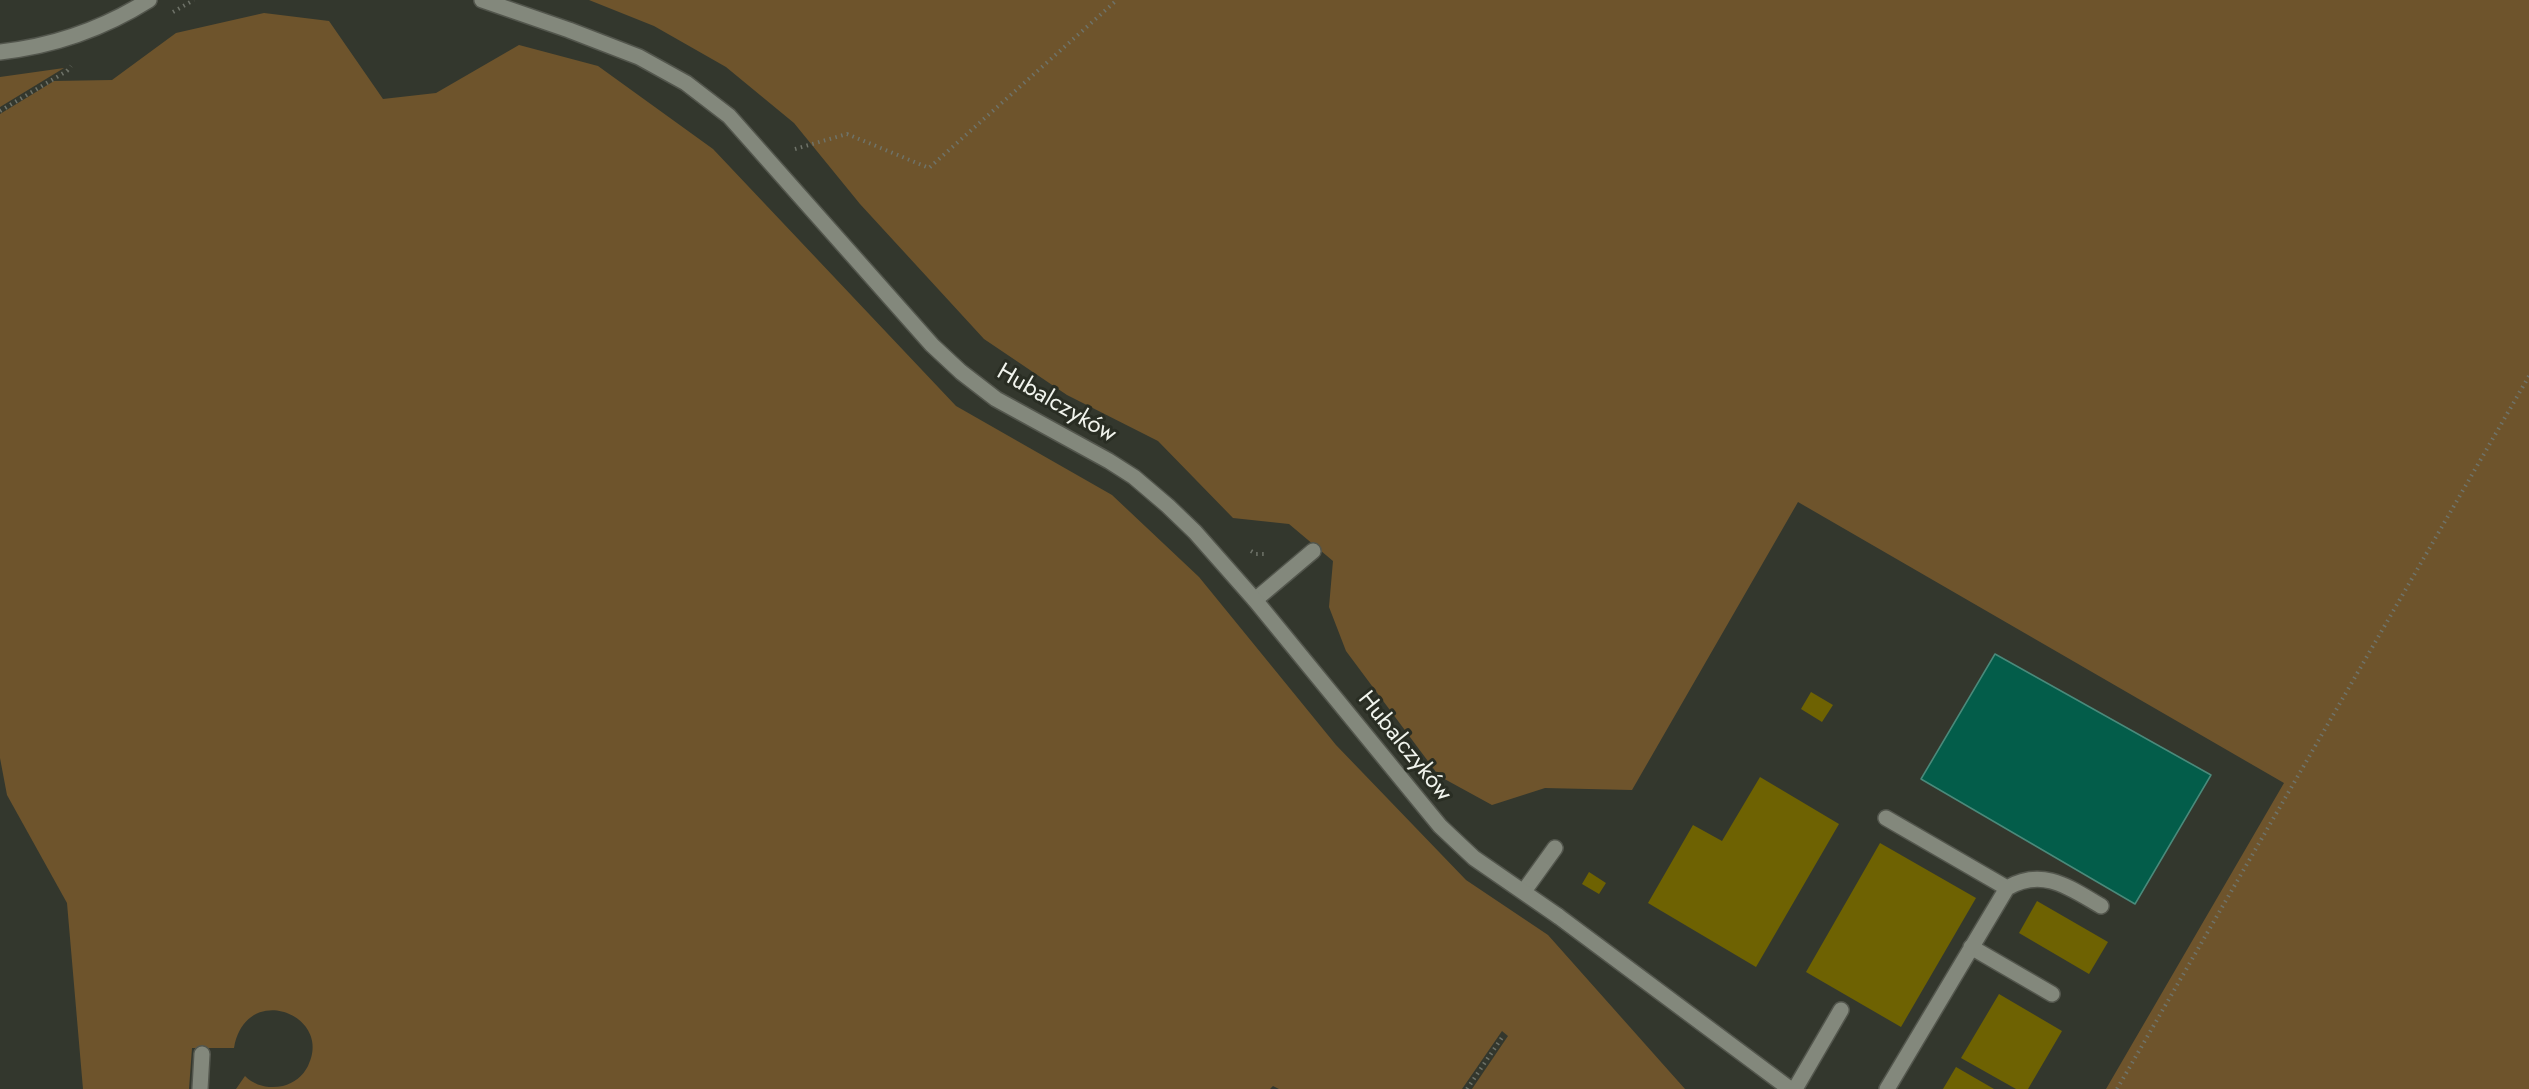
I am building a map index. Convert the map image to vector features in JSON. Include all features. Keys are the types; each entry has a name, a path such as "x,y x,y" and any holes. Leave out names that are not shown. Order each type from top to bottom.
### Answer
{"street":[{"path":"0,52 81,35 123,17 150,0"},
{"name":"Hubalczyków","path":"482,0 639,57 686,83 729,116 932,345 954,365 996,399 1134,477 1195,532 1255,600 1440,826 1474,858 1524,891 1790,1089"},
{"path":"1255,600 1312,551"},
{"path":"1886,818 2007,888"},
{"path":"1524,891 1555,848"},
{"path":"1887,1089 2007,888 2018,882 2036,879 2057,881 2101,906"},
{"path":"1971,947 2052,994"},
{"path":"1795,1089 1841,1010"},
{"path":"200,1089 202,1054"}],"path":[{"path":"792,150 847,134 929,168 1117,0"},
{"path":"0,111 67,70 74,60"},
{"path":"2117,1089 2529,376"},
{"path":"1467,1089 1503,1036"}],"shaded area":[{"path":"589,0 2529,0 2529,1089 2106,1089 2284,783 1798,502 1632,790 1545,788 1492,805 1439,776 1346,651 1329,607 1333,561 1289,524 1233,518 1158,441 1067,395 984,339 860,204 794,123 726,67 654,26"},
{"path":"264,13 329,21 383,99 436,93 519,45 598,66 713,149 956,406 1112,495 1199,577 1336,745 1466,880 1548,935 1685,1089 1472,1089 1508,1036 1502,1031 1462,1089 1279,1089 1273,1086 1270,1089 236,1089 245,1076 263,1086 283,1086 298,1079 308,1066 313,1048 309,1032 299,1020 285,1012 270,1010 254,1015 242,1027 234,1048 192,1048 189,1089 83,1089 67,903 7,795 0,758 0,114 54,81 112,80 176,33"},
{"path":"64,68 0,107 0,77"},
{"path":"1995,654 2211,775 2135,904 1921,779"}],"building":[{"path":"1811,692 1833,705 1822,722 1801,709"},
{"path":"1760,777 1839,824 1756,967 1648,903 1693,825 1722,841"},
{"path":"1880,843 1976,898 1901,1027 1806,972"},
{"path":"1589,872 1606,883 1599,894 1582,884"},
{"path":"2037,901 2108,942 2089,974 2019,933"},
{"path":"1999,994 2062,1031 2028,1089 2016,1089 1961,1058"},
{"path":"1956,1067 1994,1089 1943,1089"}]}
